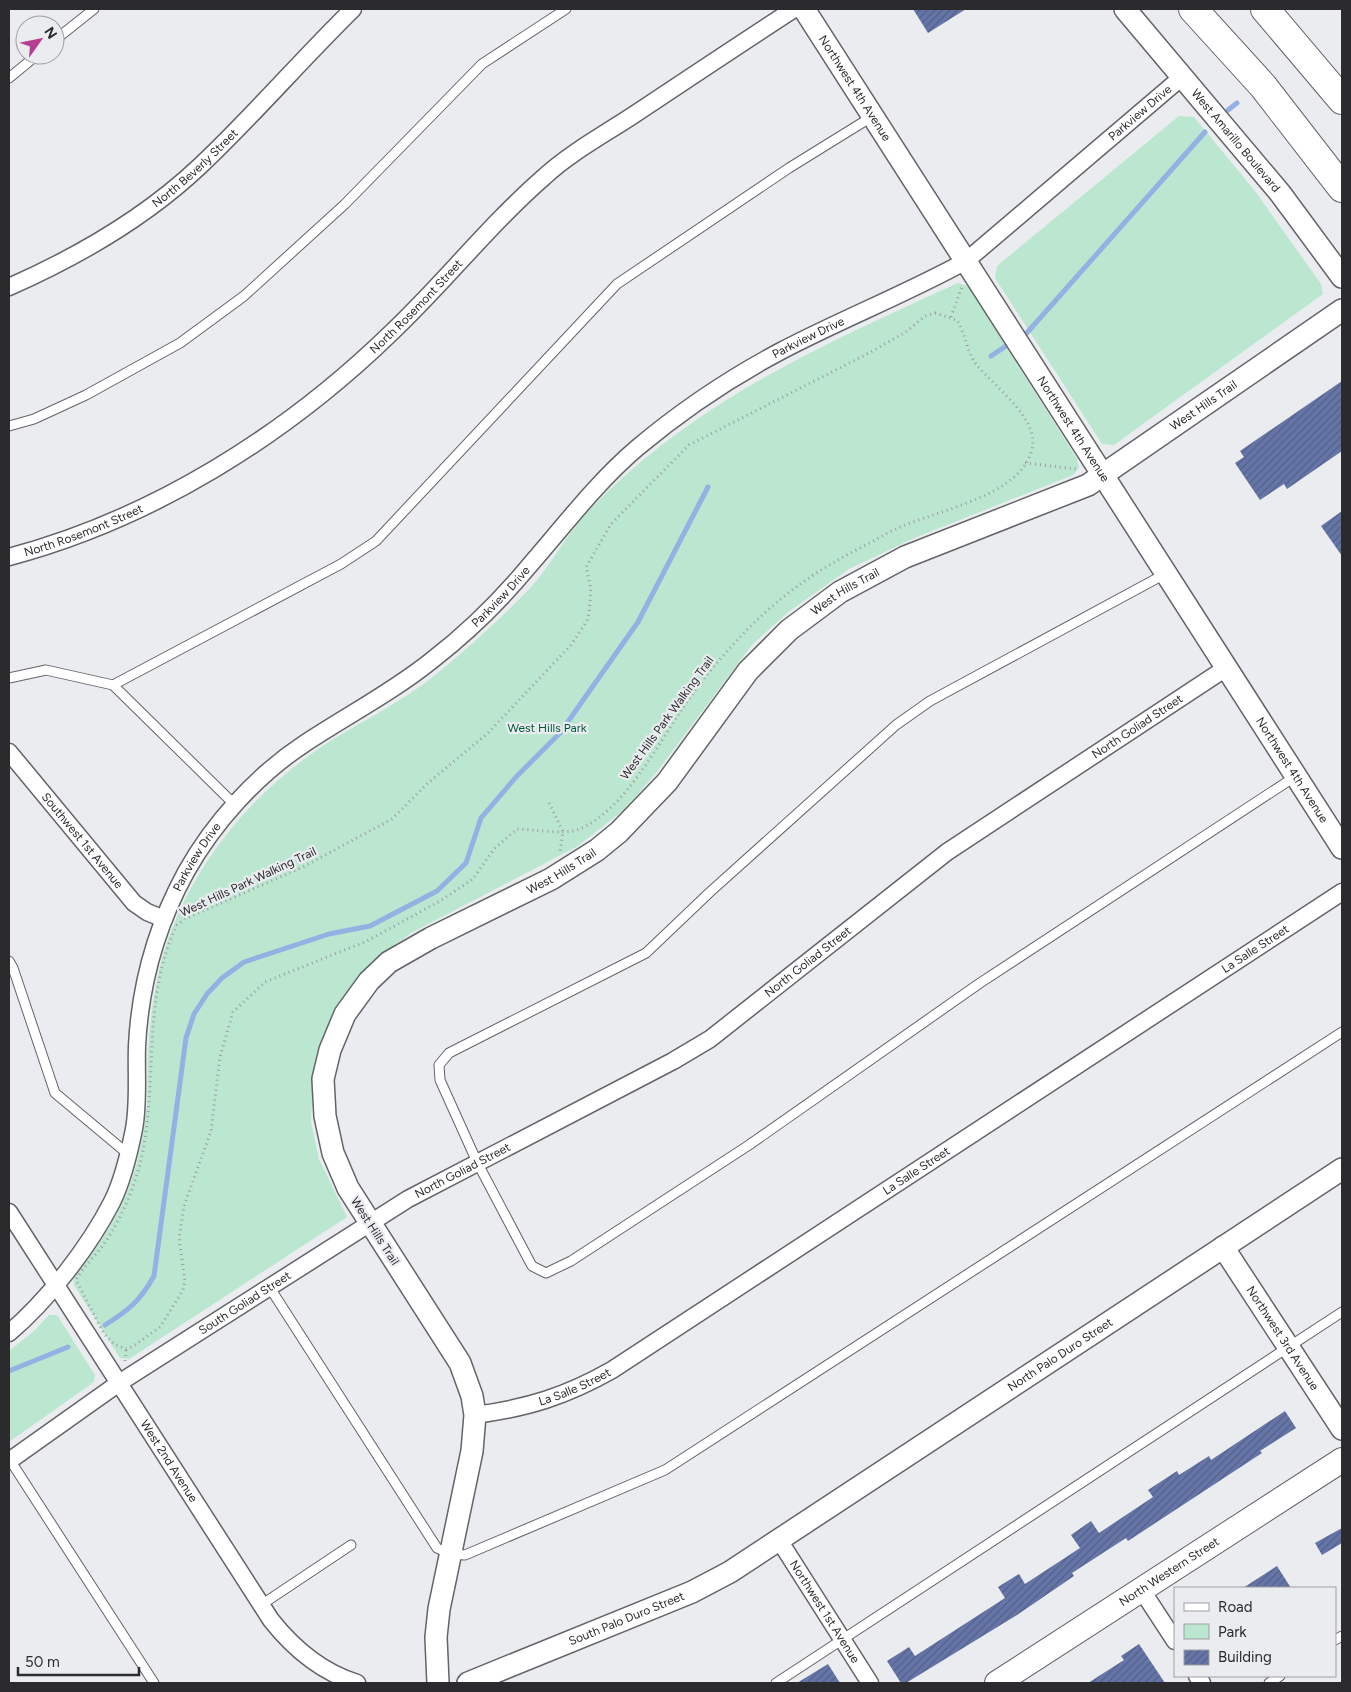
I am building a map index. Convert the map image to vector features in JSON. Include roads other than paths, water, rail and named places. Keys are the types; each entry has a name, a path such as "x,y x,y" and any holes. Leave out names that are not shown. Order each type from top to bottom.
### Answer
{"highway":[{"path":"1193,9 1263,86 1342,188"},
{"path":"1266,9 1342,100"}],"main road":[{"name":"North Western Street","path":"997,1683 1342,1460"}],"street":[{"name":"North Beverly Street","path":"9,287 46,271 85,249 152,206 199,167 353,9"},
{"name":"North Rosemont Street","path":"9,557 33,551 112,521 175,490 245,450 298,414 340,381 393,332 545,175 794,9"},
{"name":"Northwest 4th Avenue","path":"804,9 873,116 965,272 1102,477 1342,848"},
{"name":"West Amarillo Boulevard","path":"1124,9 1280,193 1342,277"},
{"name":"Parkview Drive","path":"9,1333 55,1284 80,1251 112,1202 128,1154 135,1118 137,1046 142,999 154,948 164,919 189,868 235,805 289,755 393,689 458,638 518,580 593,491 635,450 669,422 740,373 782,350 933,280 965,272 1182,77"},
{"name":"West Hills Trail","path":"438,1683 436,1637 442,1587 472,1451 475,1415 472,1396 460,1363 348,1188 333,1153 325,1116 323,1079 330,1050 345,1014 369,981 389,962 431,938 551,879 597,850 636,816 667,782 748,671 789,630 840,592 905,557 1088,485 1342,310"},
{"name":"North Goliad Street","path":"370,1223 408,1199 673,1061 710,1039 947,852 1226,668"},
{"name":"Southwest 1st Avenue","path":"9,752 134,902 147,912 164,919"},
{"name":"La Salle Street","path":"475,1415 525,1407 548,1401 568,1393 612,1370 1342,892"},
{"name":"North Palo Duro Street","path":"779,1540 1342,1169"},
{"name":"West 2nd Avenue","path":"9,1212 261,1605 283,1635 311,1661 357,1683"},
{"name":"South Goliad Street","path":"10,1460 120,1383 370,1223"},
{"name":"Northwest 3rd Avenue","path":"1223,1247 1342,1429"},
{"name":"Northwest 1st Avenue","path":"779,1540 870,1683"},
{"name":"South Palo Duro Street","path":"468,1683 709,1584 779,1540"},
{"path":"1141,1589 1174,1639"}],"lane":[{"path":"65,32 94,9"},
{"path":"9,426 34,419 120,376 180,343 244,296 345,204 482,64 566,9"},
{"path":"9,78 25,65"},
{"path":"112,685 341,564 376,541 617,284 789,168 873,116"},
{"path":"1165,574 930,701 896,725 710,892 646,954 449,1053 439,1065 440,1080 477,1162 532,1266 546,1273 571,1261 749,1145 980,983 1296,776"},
{"path":"9,678 46,670 112,685 235,805"},
{"path":"9,961 55,1093 128,1154"},
{"path":"270,1288 437,1548 450,1554 465,1555 665,1470 1342,1032"},
{"path":"776,1683 1342,1312"},
{"path":"10,1460 154,1683"},
{"path":"261,1605 351,1545"}],"waterway":[{"path":"1228,110 1237,103"},
{"path":"1025,335 1205,132"},
{"path":"991,356 1006,346"},
{"path":"105,1325 121,1315 133,1304 144,1292 154,1276 186,1038 194,1014 207,994 222,978 244,962 329,934 370,926 437,891 466,863 481,818 516,777 560,733 638,622 708,487"},
{"path":"9,1371 68,1347"}],"park label":[{"name":"West Hills Park","path":"547,728"}]}
